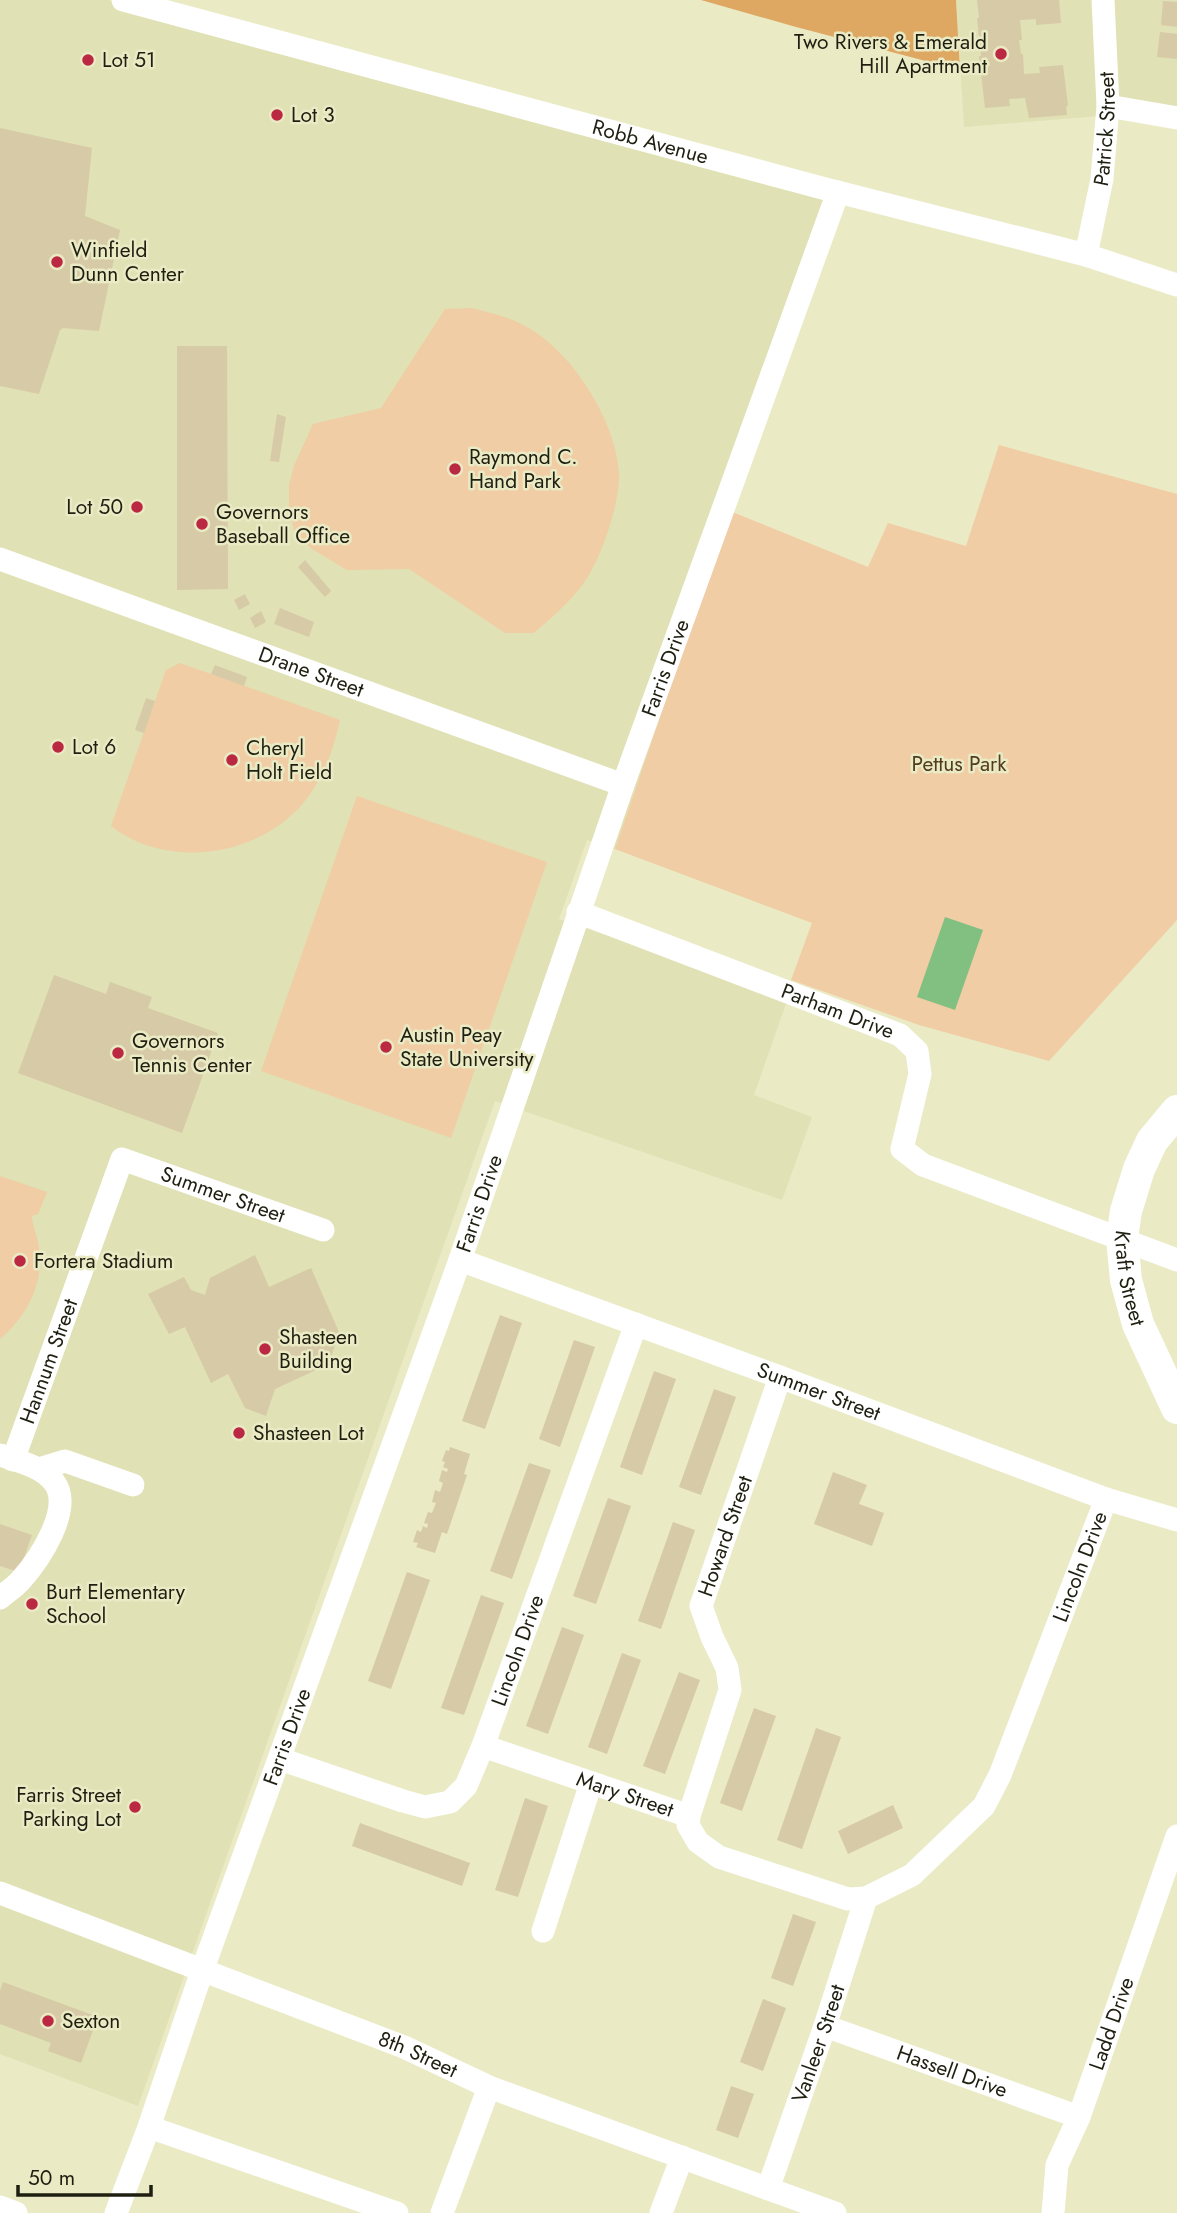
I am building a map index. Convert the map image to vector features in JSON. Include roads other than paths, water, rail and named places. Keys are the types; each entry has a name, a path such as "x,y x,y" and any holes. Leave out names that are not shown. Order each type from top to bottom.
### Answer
{"highway":[{"name":"Kraft Street","path":"1177,1111 1152,1141 1139,1169 1126,1211 1122,1238 1126,1280 1138,1324 1177,1408"}],"street":[{"name":"Robb Avenue","path":"123,0 838,192 1086,255 1177,285"},
{"name":"Patrick Street","path":"1086,255 1102,179 1108,106 1103,0"},
{"path":"1108,106 1177,118"},
{"name":"Farris Drive","path":"116,2213 460,1260 578,912 838,192"},
{"name":"Drane Street","path":"0,559 623,785"},
{"name":"Parham Drive","path":"578,912 900,1035 916,1051 920,1074 902,1149 923,1165 1177,1260"},
{"name":"Summer Street","path":"122,1159 323,1230"},
{"name":"Hannum Street","path":"122,1159 7,1457 39,1469 65,1461 133,1485"},
{"name":"Summer Street","path":"460,1260 1106,1499 1177,1520"},
{"name":"Lincoln Drive","path":"280,1759 425,1807 450,1802 466,1786 483,1746 636,1324"},
{"name":"Howard Street","path":"689,1816 730,1690 727,1668 701,1606 780,1377"},
{"path":"0,1598 20,1581 41,1555 58,1517 60,1499 55,1483 39,1469"},
{"name":"Lincoln Drive","path":"866,1898 912,1875 984,1806 1000,1775 1106,1499"},
{"name":"Mary Street","path":"483,1746 689,1816 688,1825 698,1842 719,1857 848,1899 866,1898"},
{"path":"543,1931 591,1783"},
{"name":"Ladd Drive","path":"1053,2213 1057,2165 1079,2117 1177,1836"},
{"name":"8th Street","path":"0,1893 404,2047 489,2087 835,2213"},
{"name":"Vanleer Street","path":"768,2189 866,1898"},
{"name":"Hassell Drive","path":"825,2026 1079,2117"},
{"path":"442,2213 489,2087"},
{"path":"149,2127 397,2213"},
{"path":"661,2213 682,2157"},
{"path":"0,2207 16,2213"}],"place":[{"name":"Two Rivers & Emerald Hill Apartment","path":"1001,54"},
{"name":"Lot 51","path":"88,60"},
{"name":"Lot 3","path":"277,115"},
{"name":"Winfield Dunn Center","path":"57,262"},
{"name":"Raymond C. Hand Park","path":"455,469"},
{"name":"Lot 50","path":"137,507"},
{"name":"Governors Baseball Office","path":"202,524"},
{"name":"Lot 6","path":"58,747"},
{"name":"Cheryl Holt Field","path":"232,760"},
{"name":"Austin Peay State University","path":"386,1047"},
{"name":"Governors Tennis Center","path":"118,1053"},
{"name":"Fortera Stadium","path":"20,1261"},
{"name":"Shasteen Building","path":"265,1349"},
{"name":"Shasteen Lot","path":"239,1433"},
{"name":"Burt Elementary School","path":"32,1604"},
{"name":"Farris Street Parking Lot","path":"135,1807"},
{"name":"Sexton","path":"48,2021"}],"park label":[{"name":"Pettus Park","path":"959,764"}]}
